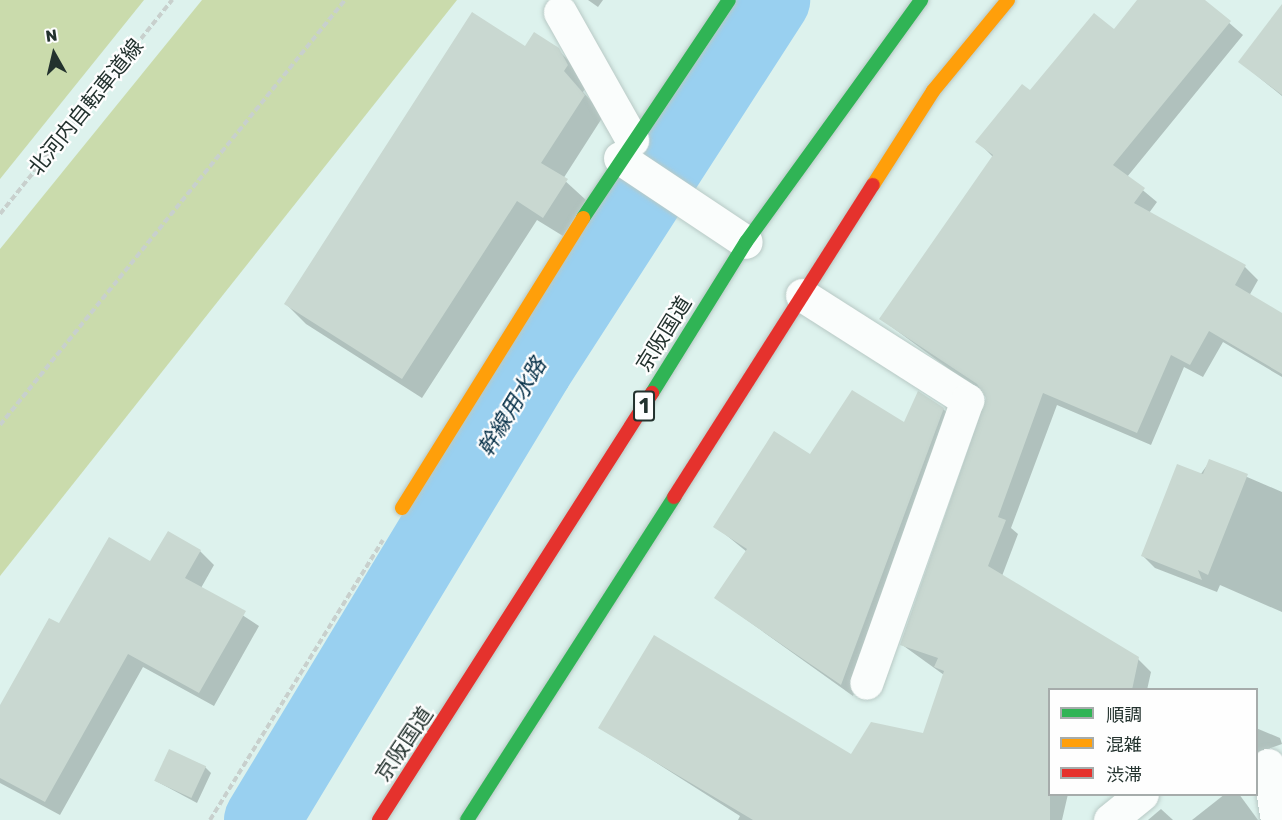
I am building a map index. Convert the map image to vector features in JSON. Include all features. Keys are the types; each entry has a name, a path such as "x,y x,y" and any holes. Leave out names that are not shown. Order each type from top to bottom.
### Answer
{"main road":[{"path":"402,508 626,149 729,0"},
{"name":"京阪国道","path":"379,820 501,637 746,242 921,0"},
{"path":"467,820 933,91 1008,0"}],"street":[{"path":"560,12 626,149 702,212 746,242"},
{"path":"802,295 967,400 866,683"},
{"path":"1269,761 1277,820"},
{"path":"1110,820 1142,796"}],"path":[{"name":"北河内自転車道線","path":"0,214 172,0"},
{"path":"0,425 345,0"},
{"path":"210,820 402,508"}],"green space":[{"path":"0,0 144,0 0,179"},
{"path":"202,0 457,0 0,576 0,249"}],"building":[{"path":"1137,0 1205,0 1231,21 1113,165 1145,188 1134,203 1246,265 1235,285 1282,313 1282,374 1209,331 1190,365 1171,355 1137,433 1043,393 998,517 1006,520 988,566 1139,657 1132,688 1048,688 1050,820 753,820 598,728 654,635 851,754 871,722 923,733 944,671 934,667 938,658 900,645 986,398 977,384 879,319 993,155 975,142 1022,84 1030,90 1094,13 1114,29"},
{"path":"1282,4 1282,95 1238,62"},
{"path":"472,12 525,46 534,32 559,48 568,65 564,71 585,95 541,163 568,179 543,218 517,201 402,379 284,304"},
{"path":"852,390 904,422 918,391 944,408 841,685 714,598 747,549 713,527 774,431 810,454"},
{"path":"1209,459 1248,474 1208,575 1198,570 1202,580 1141,556 1177,464 1203,474"},
{"path":"168,531 201,550 185,578 246,611 199,693 128,654 45,802 0,778 0,705 49,618 59,623 109,537 150,561"},
{"path":"169,749 206,766 191,798 154,781"}],"waterway":[{"name":"幹線用水路","path":"262,820 535,368 772,0"}],"traffic: fast":[{"path":"583,218 729,0"},
{"path":"652,393 746,242 921,0"},
{"path":"467,820 674,497"}],"traffic: slow":[{"path":"873,185 933,91 1008,0"},
{"path":"402,508 583,218"}],"traffic: jam":[{"path":"674,497 873,185"},
{"path":"379,820 652,393"}]}
